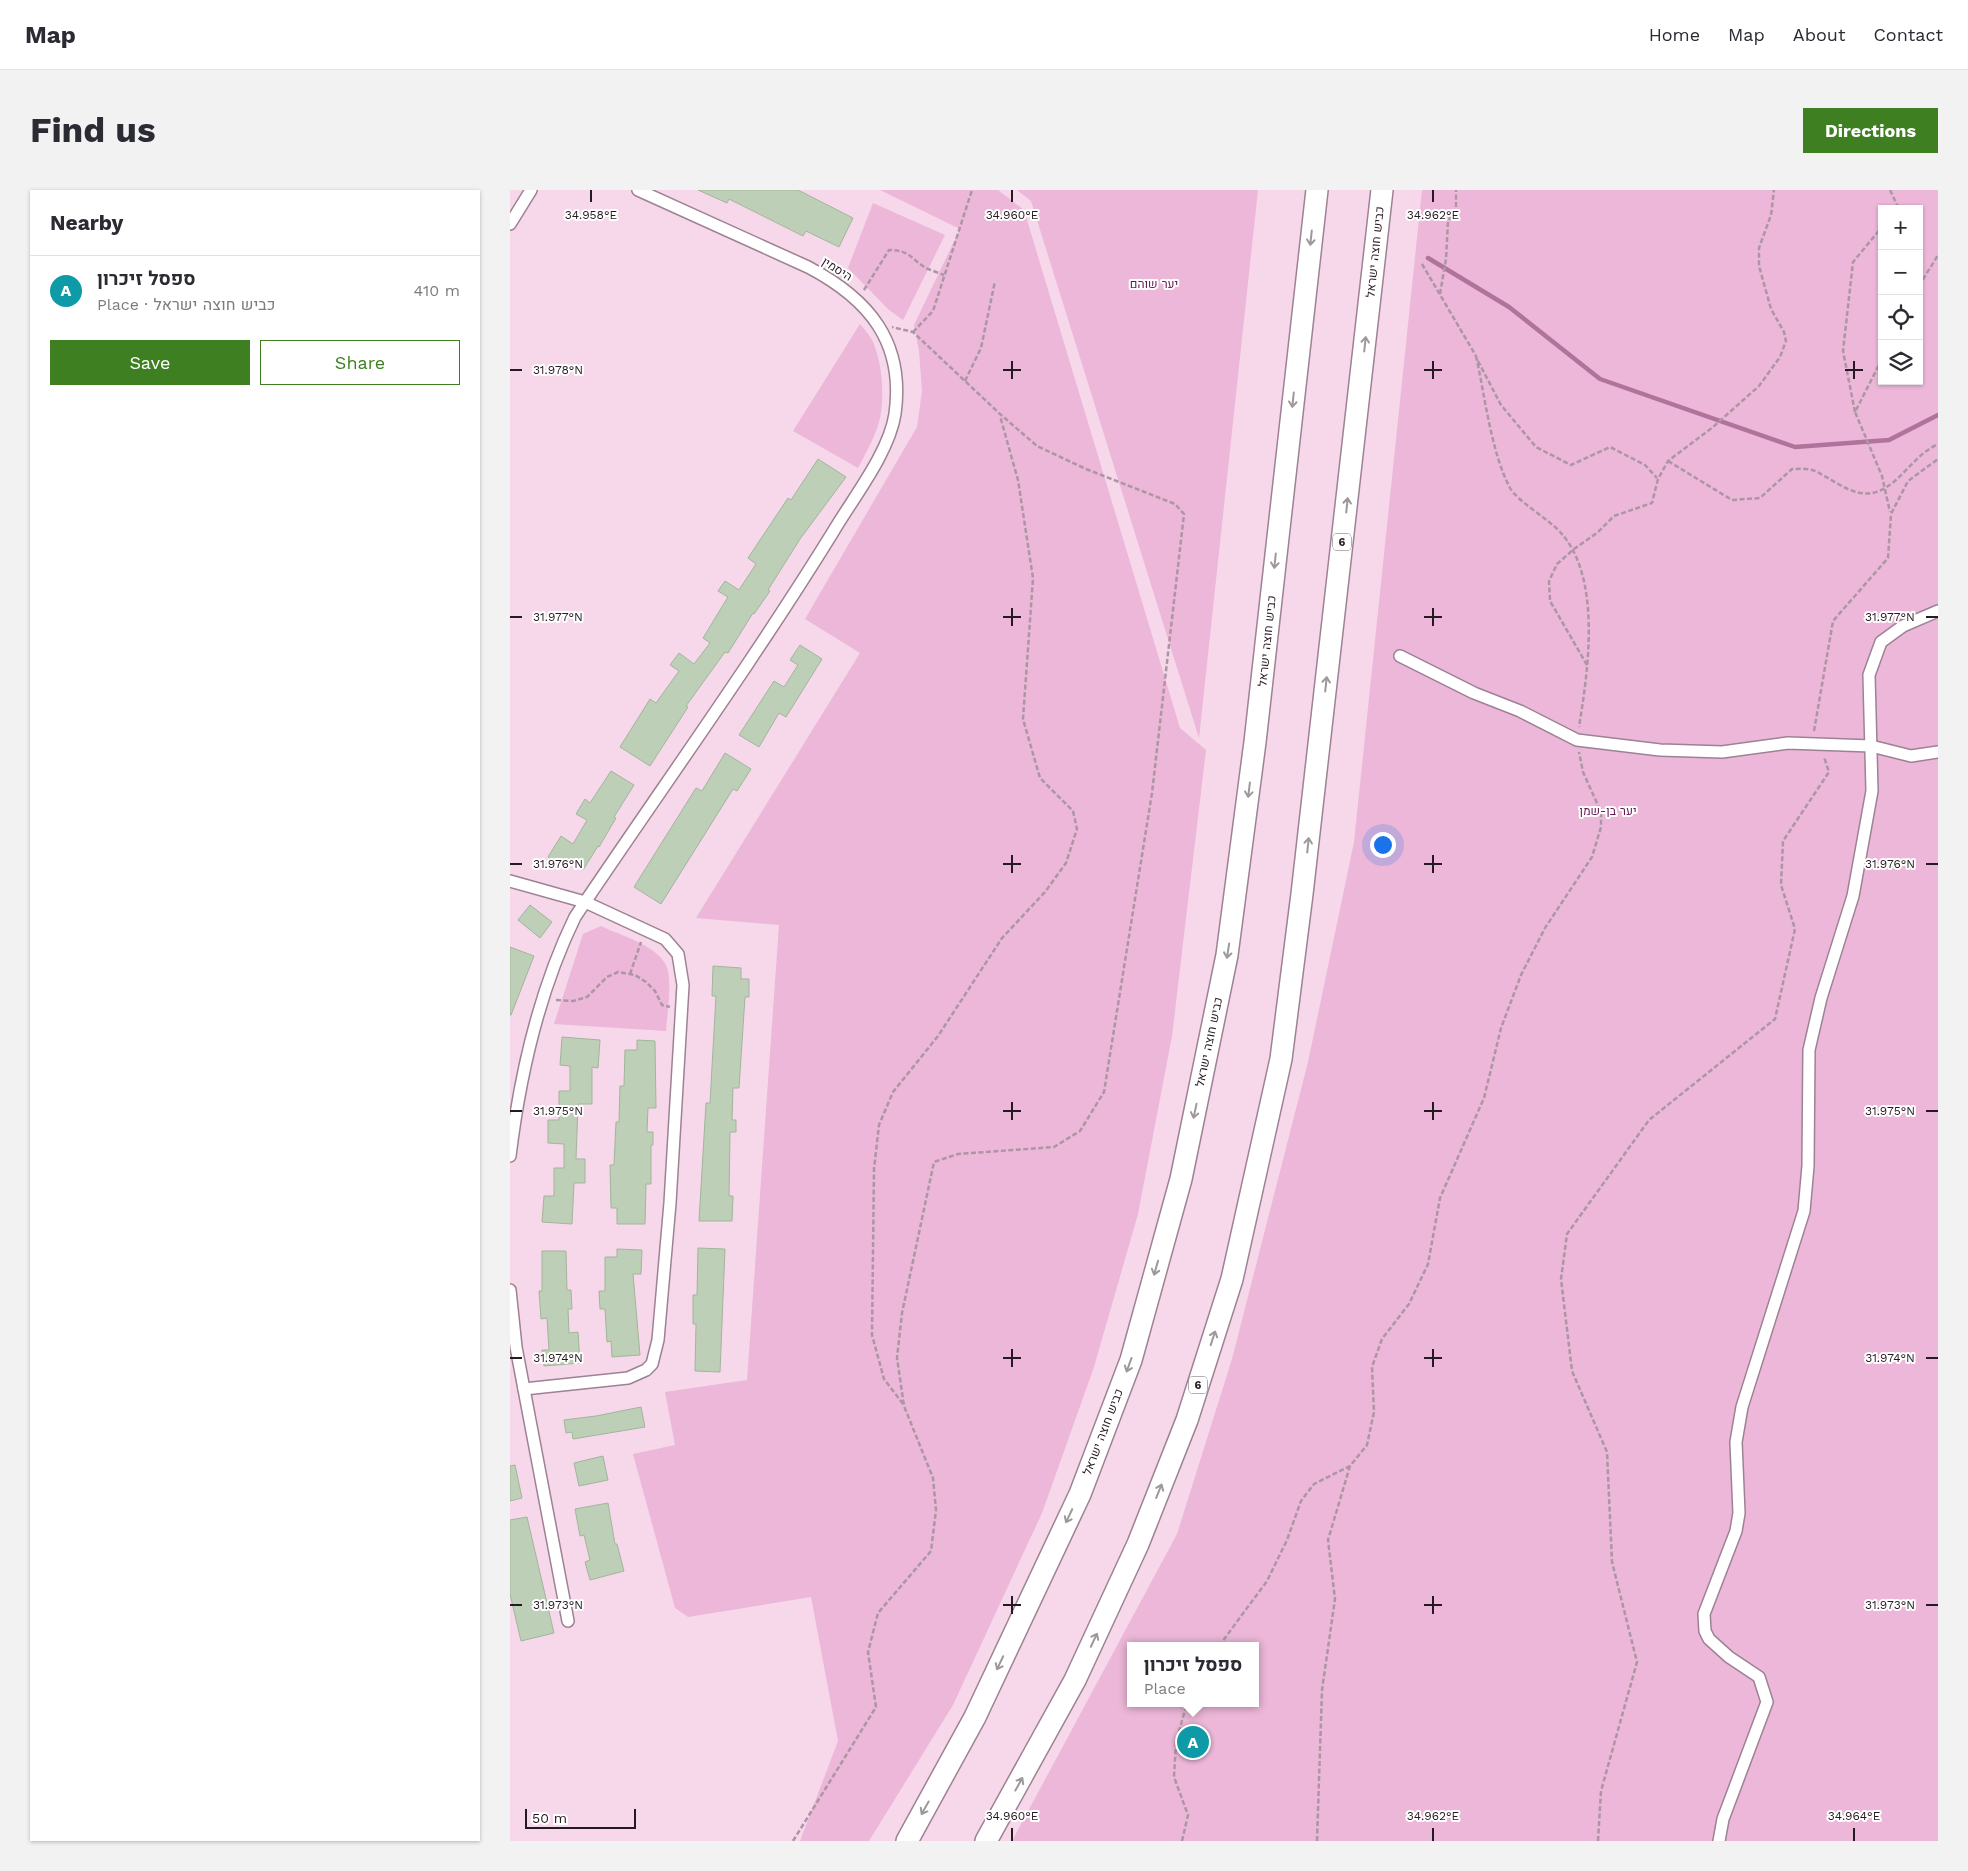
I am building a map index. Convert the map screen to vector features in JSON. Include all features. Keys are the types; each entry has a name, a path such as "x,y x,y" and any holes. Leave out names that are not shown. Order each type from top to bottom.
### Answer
{"highway":[{"name":"כביש חוצה ישראל","path":"907,1841 975,1717 1080,1494 1131,1360 1181,1179 1227,955 1255,742 1317,190"},
{"name":"כביש חוצה ישראל","path":"986,1841 1075,1680 1138,1544 1187,1420 1232,1279 1281,1059 1302,894 1382,190"}],"street":[{"path":"510,224 531,190"},
{"name":"היסמין","path":"510,1156 519,1100 542,998 554,962 575,917 786,608 874,464 889,434 894,417 894,371 887,342 879,327 858,300 827,277 808,267 638,190"},
{"path":"1720,1841 1723,1819 1767,1702 1758,1677 1729,1658 1709,1639 1705,1631 1704,1614 1736,1530 1739,1513 1736,1442 1742,1406 1804,1211 1808,1166 1810,1050 1821,998 1853,896 1872,791 1869,675 1882,642 1903,626 1938,611"},
{"path":"1400,656 1474,693 1520,711 1577,740 1660,750 1722,752 1788,743 1870,746 1911,756 1938,752"},
{"path":"510,881 585,902 665,938 678,954 682,972 682,1009 670,1203 658,1340 652,1364 638,1374 628,1378 524,1389"},
{"path":"510,1290 524,1389 568,1621"}],"path":[{"path":"794,1841 876,1707 868,1652 878,1613 931,1551 936,1510 933,1478 904,1406 897,1358 902,1313 934,1162 958,1154 1054,1147 1080,1131 1104,1092 1152,793 1182,533 1184,514 1175,504 1086,469 1037,446 913,332 933,311 972,190"},
{"path":"1439,295 1446,259 1448,221 1456,209 1456,190"},
{"path":"1587,667 1550,601 1550,581 1557,564 1574,548 1598,534 1614,516 1652,503 1658,479 1668,461 1713,427 1759,386 1780,357 1786,341 1784,332 1771,309 1759,266 1759,248 1771,215 1774,190"},
{"path":"1890,190 1897,205"},
{"path":"1598,1841 1602,1791 1637,1662 1612,1562 1607,1452 1572,1372 1561,1279 1567,1234 1650,1120 1775,1019 1795,929 1782,885 1783,841 1829,772 1814,733 1833,621 1888,558 1890,514 1885,488 1882,476 1855,412 1843,351 1853,262 1878,232"},
{"path":"858,300 889,250 901,250 928,269 944,275"},
{"path":"1923,279 1938,255"},
{"path":"1422,264 1476,356 1501,405 1536,447 1571,465 1610,447 1645,465 1658,479"},
{"path":"965,381 981,348 995,281"},
{"path":"1317,1841 1322,1690 1335,1599 1328,1540 1350,1466 1367,1445 1374,1412 1372,1367 1382,1339 1409,1304 1428,1264 1440,1198 1484,1098 1501,1028 1521,975 1545,928 1592,856 1601,827 1601,812 1583,772 1577,740 1590,638 1585,588 1574,548 1560,532 1511,490 1501,467 1476,356"},
{"path":"1855,412 1878,367"},
{"path":"904,1406 884,1379 872,1335 874,1169 879,1125 893,1092 938,1036 1002,938 1045,892 1066,863 1077,829 1073,811 1040,778 1023,719 1033,578 1018,480 1000,414"},
{"path":"1668,461 1732,500 1760,498 1792,469 1813,470 1848,490 1865,494 1885,488 1924,450 1938,444"},
{"path":"1890,514 1908,481 1938,458"},
{"path":"630,974 646,929"},
{"path":"542,998 573,1001 587,997 607,977 618,972 635,975 650,987 662,1005 682,1009"},
{"path":"1222,1642 1267,1581 1287,1540 1301,1501 1314,1484 1350,1466"},
{"path":"1182,1841 1188,1815 1174,1777 1176,1742 1186,1707"}],"green space":[{"path":"880,190 998,190 1024,210 1180,728 1206,750 1172,1036 1138,1214 1094,1367 1042,1513 953,1705 869,1841 800,1841 838,1741 811,1597 688,1617 675,1608 633,1454 675,1445 665,1392 747,1380 779,925 696,918 860,653 805,619 917,427 922,391 919,351 914,325 960,229"},
{"name":"יער שוהם","path":"1017,190 1258,190 1199,738 1031,201"},
{"name":"יער בן-שמן","path":"1422,190 1938,190 1938,1841 1012,1841 1177,1534 1232,1359 1308,1062 1354,842"},
{"path":"873,203 945,235 903,320 889,310 848,268"},
{"path":"860,324 871,338 878,358 882,378 882,409 871,444 858,468 793,431"},
{"path":"601,926 646,946 654,951 666,965 669,988 666,1031 554,1024 583,934"}],"building":[{"path":"698,190 798,190 853,218 839,247 806,231 803,236 729,199 727,203"},
{"path":"818,459 846,477 800,539 768,590 770,591 753,613 728,653 725,652 686,706 688,707 650,766 620,747 650,699 656,703 679,671 670,665 679,653 694,664 710,643 703,638 728,597 718,591 725,581 739,590 756,564 748,558 788,498 791,500"},
{"path":"800,645 822,659 786,717 779,713 759,747 739,735 774,681 784,687 798,665 790,660"},
{"path":"725,753 751,769 737,791 733,789 661,904 634,887 696,788 702,791"},
{"path":"611,771 634,785 614,817 616,818 599,847 583,870 569,861 565,868 548,857 561,836 573,844 587,820 576,814 585,799 590,803"},
{"path":"530,905 552,922 540,938 518,920"},
{"path":"510,947 534,956 511,1015 510,1015"},
{"path":"713,966 741,968 741,979 749,979 749,997 745,997 739,1088 733,1088 732,1120 736,1120 736,1132 730,1132 729,1196 733,1196 732,1221 699,1221 706,1103 710,1103 716,996 712,996"},
{"path":"562,1037 600,1040 598,1068 592,1067 592,1104 578,1104 576,1159 585,1159 585,1183 574,1183 572,1224 542,1222 544,1196 554,1196 554,1168 564,1168 564,1144 548,1143 548,1120 559,1120 559,1091 570,1091 570,1066 560,1065"},
{"path":"637,1040 655,1041 656,1108 648,1108 647,1132 653,1132 651,1184 646,1184 645,1224 617,1224 617,1208 611,1208 610,1165 614,1165 616,1122 619,1122 620,1086 624,1086 625,1050 637,1050"},
{"path":"698,1248 725,1249 720,1372 695,1371 696,1324 693,1324 693,1295 697,1295"},
{"path":"617,1249 642,1250 641,1274 633,1274 640,1355 612,1357 611,1341 607,1342 605,1309 600,1309 599,1291 605,1291 605,1257 617,1257"},
{"path":"542,1251 566,1251 567,1290 571,1290 572,1309 568,1309 569,1333 578,1332 580,1363 544,1366 542,1350 549,1350 547,1318 541,1319 539,1291 542,1291"},
{"path":"641,1407 645,1427 573,1439 572,1432 566,1433 564,1420"},
{"path":"603,1456 608,1480 579,1486 574,1463"},
{"path":"515,1465 522,1498 510,1501 510,1466"},
{"path":"608,1503 615,1544 617,1544 624,1571 590,1580 585,1562 590,1560 584,1535 580,1536 575,1509"},
{"path":"527,1517 554,1633 521,1641 510,1594 510,1520"}],"waterway":[{"path":"1428,258 1509,307 1600,379 1795,447 1889,440 1938,415"}],"place":[{"name":"ספסל זיכרון","path":"1193,1742"}]}
